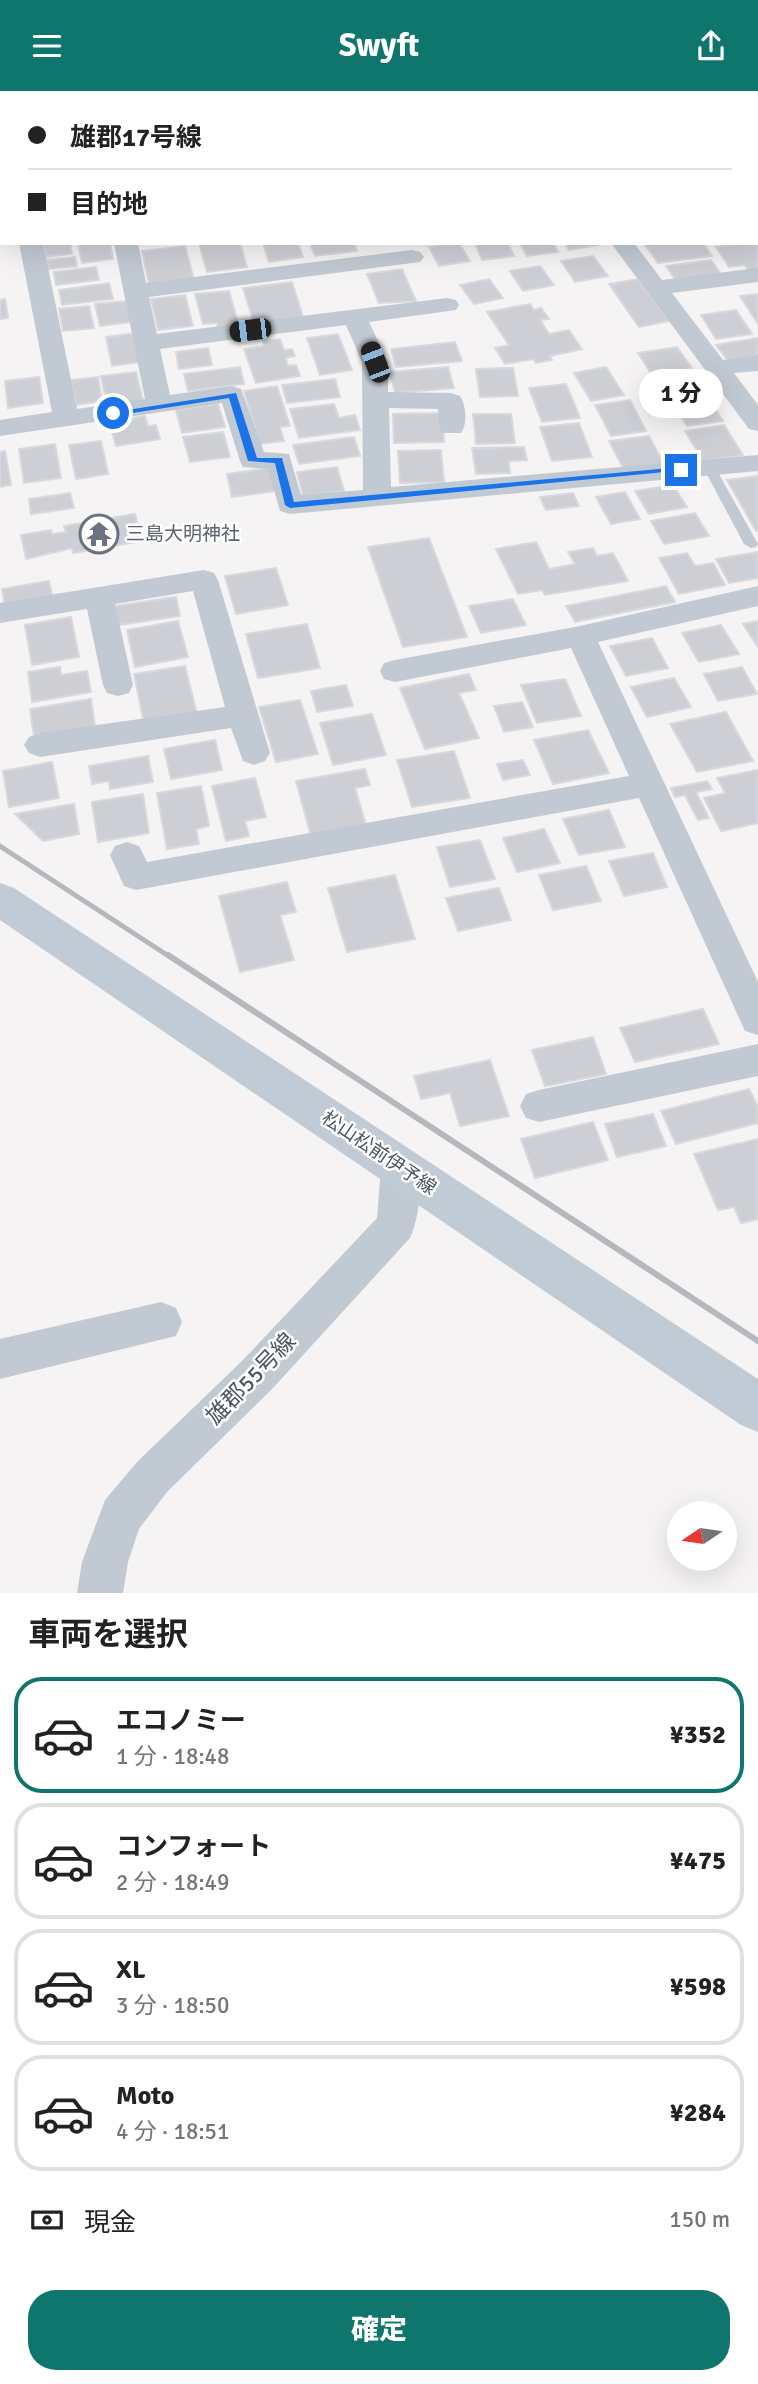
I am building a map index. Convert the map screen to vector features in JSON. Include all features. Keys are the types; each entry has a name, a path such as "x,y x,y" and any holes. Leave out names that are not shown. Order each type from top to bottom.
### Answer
{"main road":[{"name":"松山松前伊予線","path":"0,899 758,1408"}],"street":[{"path":"31,245 66,419"},
{"path":"126,245 160,407"},
{"path":"624,245 758,423"},
{"path":"136,291 412,257"},
{"path":"656,288 758,275"},
{"path":"147,343 447,305"},
{"path":"354,317 375,362 377,496"},
{"path":"721,374 758,363"},
{"path":"0,428 160,407 232,394 253,461 278,460 290,505 758,463"},
{"path":"376,400 451,401 452,427"},
{"path":"0,613 204,580 254,753"},
{"path":"395,671 580,636 758,596"},
{"path":"99,597 118,685"},
{"path":"580,636 758,1020"},
{"path":"40,745 79,753 244,715"},
{"path":"127,855 136,877 649,784"},
{"path":"539,1105 758,1060"},
{"name":"雄郡55号線","path":"100,1593 105,1562 121,1516 152,1477 258,1374 396,1225 400,1167"},
{"path":"0,1359 162,1322"}],"lane":[{"path":"656,392 721,374"},
{"path":"709,467 751,544"}],"building":[{"path":"44,245 70,245 72,254 46,257"},
{"path":"78,245 110,245 113,259 82,263"},
{"path":"200,245 241,245 247,267 207,272"},
{"path":"264,245 299,245 303,257 269,262"},
{"path":"311,245 355,245 357,251 315,256"},
{"path":"460,245 470,261 439,266 429,247"},
{"path":"476,245 509,245 514,256 482,260"},
{"path":"521,245 554,245 558,252 527,256"},
{"path":"566,245 598,245 569,250"},
{"path":"645,245 704,245 712,256 658,263"},
{"path":"758,245 758,270 748,271 745,265 729,267 716,247"},
{"path":"185,246 194,280 149,285 142,251"},
{"path":"593,256 608,276 575,282 561,261"},
{"path":"75,257 77,266 49,269 47,260"},
{"path":"711,260 721,274 676,281 666,266"},
{"path":"540,266 554,285 523,291 510,271"},
{"path":"96,267 99,280 56,285 54,272"},
{"path":"402,269 416,301 379,303 367,274"},
{"path":"489,279 503,298 474,304 460,285"},
{"path":"638,279 669,321 639,327 609,284"},
{"path":"292,282 303,317 254,323 243,288"},
{"path":"109,283 113,299 62,305 59,290"},
{"path":"229,291 239,326 218,328 217,323 203,324 195,294"},
{"path":"758,294 758,324 740,296"},
{"path":"185,295 193,326 158,330 151,299"},
{"path":"5,299 8,318 0,319 0,300"},
{"path":"127,301 132,322 100,326 95,304"},
{"path":"530,304 534,310 541,308 549,319 540,320 549,334 569,330 582,349 550,356 552,360 536,363 533,359 505,364 495,348 509,345 487,312"},
{"path":"89,306 94,328 63,331 59,309"},
{"path":"736,310 752,334 716,339 701,315"},
{"path":"136,333 142,362 112,366 106,337"},
{"path":"338,334 352,370 320,375 307,338"},
{"path":"758,338 758,356 728,361 716,345"},
{"path":"280,339 284,350 292,349 295,356 286,358 288,366 296,365 300,376 256,383 244,349 264,346 263,341"},
{"path":"455,342 462,361 396,367 391,349"},
{"path":"677,347 692,368 652,375 638,353"},
{"path":"208,348 212,365 179,369 176,352"},
{"path":"240,367 244,384 188,391 184,374"},
{"path":"448,367 454,388 395,393 390,372"},
{"path":"606,367 624,395 591,401 574,373"},
{"path":"513,368 518,396 480,397 476,369"},
{"path":"136,372 143,401 107,405 101,376"},
{"path":"39,377 43,403 8,408 5,381"},
{"path":"98,377 102,401 76,405 71,380"},
{"path":"335,379 340,397 287,403 282,385"},
{"path":"566,384 580,418 542,422 529,388"},
{"path":"277,386 290,426 280,427 284,441 260,444 244,391"},
{"path":"706,394 723,421 687,426 670,399"},
{"path":"630,400 646,431 611,436 595,405"},
{"path":"218,404 225,427 182,433 176,410"},
{"path":"334,404 339,418 355,415 360,430 299,438 290,409"},
{"path":"442,413 444,442 394,443 393,414"},
{"path":"473,414 511,414 515,443 476,444"},
{"path":"145,416 148,426 156,425 160,439 116,446 109,422"},
{"path":"579,423 592,457 552,461 540,427"},
{"path":"724,425 743,455 703,461 685,431"},
{"path":"223,432 230,457 190,462 183,437"},
{"path":"649,436 664,464 624,470 609,441"},
{"path":"354,437 360,456 299,464 293,445"},
{"path":"101,441 108,474 76,479 69,445"},
{"path":"55,444 61,478 24,483 19,449"},
{"path":"524,447 527,460 509,461 510,473 476,474 472,448"},
{"path":"441,450 444,482 400,483 398,451"},
{"path":"5,451 11,485 0,487 0,452"},
{"path":"337,467 344,491 303,496 297,472"},
{"path":"271,468 277,491 232,497 227,474"},
{"path":"758,476 758,531 756,531 727,480"},
{"path":"673,485 687,507 649,514 635,491"},
{"path":"625,492 640,519 611,524 596,497"},
{"path":"70,493 74,508 31,514 29,499"},
{"path":"573,493 579,506 546,510 540,497"},
{"path":"695,513 709,536 664,544 651,521"},
{"path":"135,514 142,541 73,553 72,548 26,559 21,535 51,530 52,534 66,532 64,526"},
{"path":"429,538 467,637 403,647 368,547"},
{"path":"536,542 549,569 575,564 568,552 593,548 597,556 613,553 628,581 545,595 542,590 518,594 496,549"},
{"path":"758,552 758,578 729,583 716,559"},
{"path":"687,553 695,566 713,563 725,585 679,594 659,558"},
{"path":"276,568 288,605 236,614 225,576"},
{"path":"49,581 53,599 5,607 2,589"},
{"path":"666,586 675,602 575,622 566,606"},
{"path":"176,597 180,616 118,625 115,606"},
{"path":"513,599 526,625 481,633 469,606"},
{"path":"71,617 79,657 32,665 25,625"},
{"path":"178,621 188,657 135,667 127,630"},
{"path":"758,621 758,647 743,624"},
{"path":"307,624 320,668 258,678 246,634"},
{"path":"721,625 739,654 699,662 682,633"},
{"path":"652,638 668,668 626,676 610,646"},
{"path":"185,666 197,714 144,723 134,674"},
{"path":"60,667 61,675 87,671 91,692 32,702 28,672"},
{"path":"742,667 757,694 718,701 704,674"},
{"path":"469,674 476,690 459,693 479,738 425,749 400,688"},
{"path":"674,678 691,707 647,717 631,687"},
{"path":"565,679 581,716 537,723 521,685"},
{"path":"346,685 353,706 317,712 311,691"},
{"path":"91,699 95,726 34,736 30,709"},
{"path":"300,700 318,754 276,762 259,707"},
{"path":"522,702 533,727 504,732 494,706"},
{"path":"726,712 753,761 697,772 670,724"},
{"path":"372,714 386,755 333,765 320,723"},
{"path":"588,730 609,773 553,784 534,740"},
{"path":"215,740 222,770 171,779 164,749"},
{"path":"454,751 470,798 412,807 397,760"},
{"path":"148,756 153,782 110,789 109,781 92,784 89,766"},
{"path":"523,760 530,775 503,780 497,764"},
{"path":"52,762 59,798 9,807 3,771"},
{"path":"365,769 370,785 355,788 366,825 311,836 296,781"},
{"path":"758,770 758,823 721,831 704,798 725,793 717,778"},
{"path":"255,778 266,817 245,821 249,836 226,841 212,786"},
{"path":"707,781 712,789 696,792 709,818 698,820 685,795 675,797 671,788"},
{"path":"201,786 209,826 196,829 199,844 167,849 157,793"},
{"path":"143,794 149,833 98,842 92,802"},
{"path":"74,804 79,834 43,841 15,814"},
{"path":"609,810 625,847 579,855 563,819"},
{"path":"544,829 560,863 517,872 503,838"},
{"path":"480,840 495,879 450,887 437,847"},
{"path":"653,853 667,887 624,896 609,861"},
{"path":"586,866 601,901 553,910 539,875"},
{"path":"395,875 415,939 347,952 328,888"},
{"path":"287,882 296,912 280,915 294,960 240,972 219,896"},
{"path":"499,888 511,920 458,931 446,898"},
{"path":"703,1009 719,1044 635,1062 620,1028"},
{"path":"593,1037 606,1074 545,1086 532,1050"},
{"path":"490,1060 509,1116 460,1126 450,1093 421,1099 414,1076"},
{"path":"749,1089 758,1107 758,1123 676,1144 661,1111"},
{"path":"653,1114 666,1146 617,1157 605,1124"},
{"path":"593,1122 608,1160 535,1178 521,1139"},
{"path":"758,1139 758,1219 741,1223 734,1207 718,1210 694,1154"}],"railway":[{"path":"0,846 170,957"},
{"path":"168,955 758,1341"}],"place":[{"name":"三島大明神社","path":"99,534"}],"route":[{"path":"113,413 232,394 253,461 278,460 290,505 681,470"}]}
